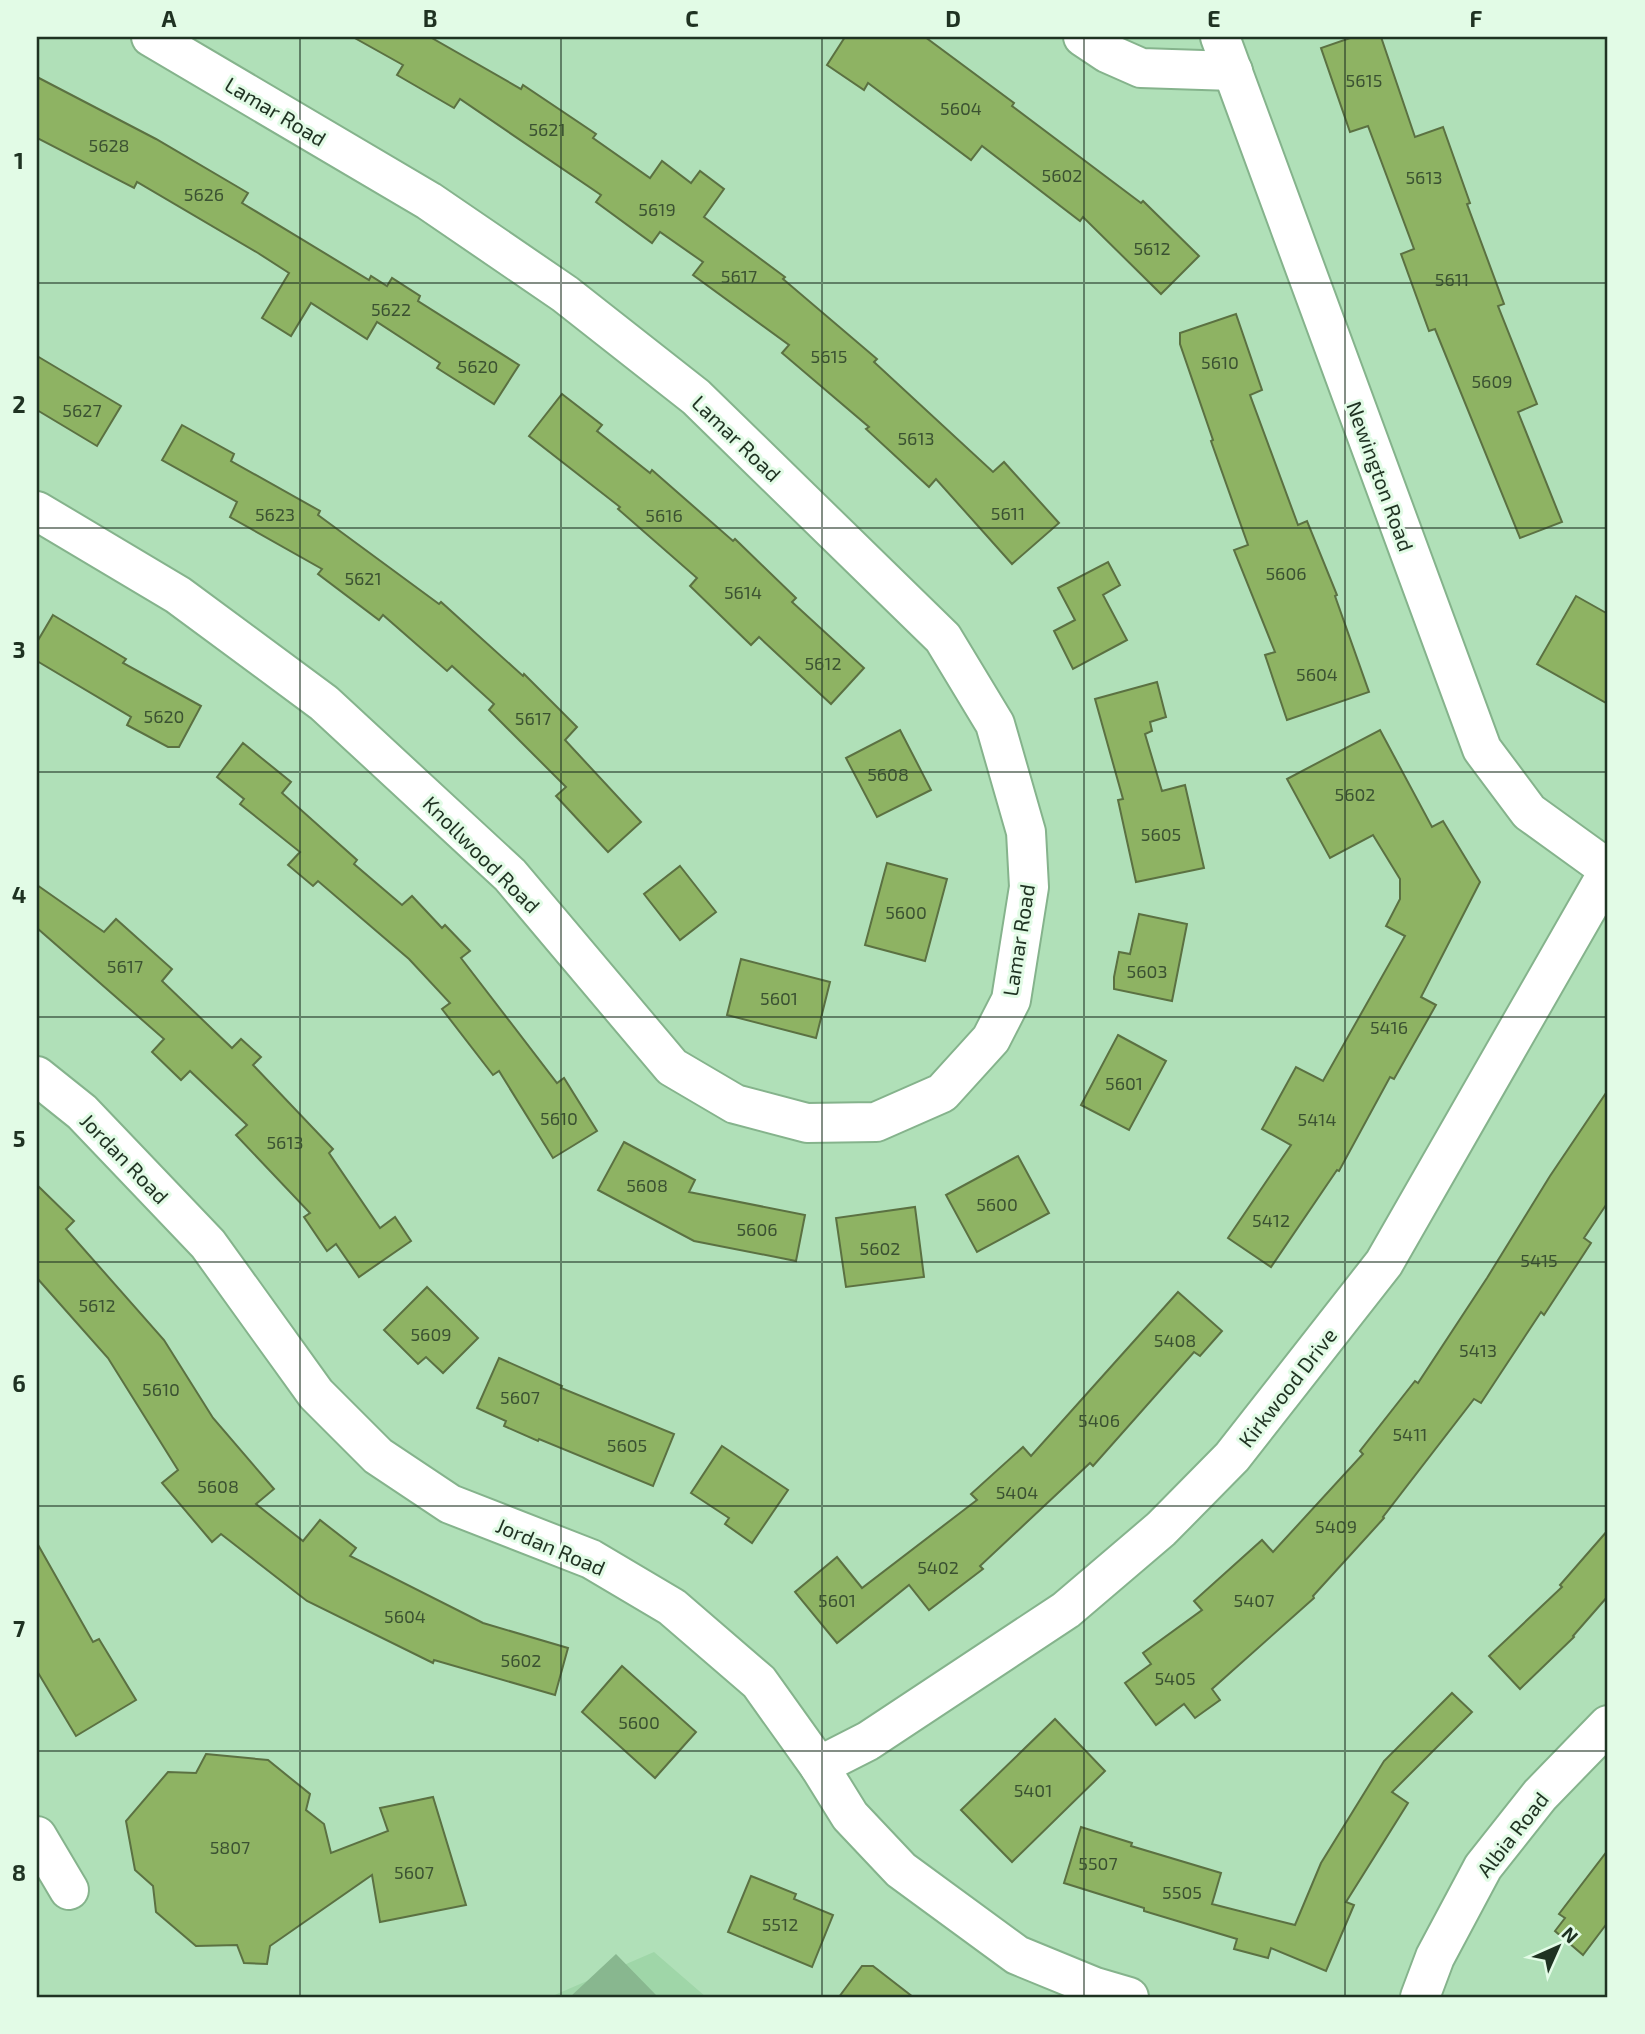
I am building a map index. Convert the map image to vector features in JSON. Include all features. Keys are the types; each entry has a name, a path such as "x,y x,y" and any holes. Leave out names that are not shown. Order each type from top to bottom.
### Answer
{"street":[{"name":"Lamar Road","path":"150,37 429,201 565,294 696,397 943,638 995,724 1026,832 1029,887 1011,1000 991,1039"},
{"path":"1083,37 1107,53 1141,68 1226,54"},
{"name":"Newington Road","path":"1226,54 1482,749 1529,812 1608,871"},
{"name":"Knollwood Road","path":"37,511 178,595 324,703 510,875 671,1068 735,1104 807,1123 876,1122 942,1093 991,1039"},
{"name":"Kirkwood Drive","path":"819,1766 867,1741 1066,1609 1161,1529 1232,1457 1384,1263 1608,871"},
{"name":"Jordan Road","path":"37,1076 82,1112 208,1244 316,1394 378,1457 450,1504 591,1559 672,1607 759,1682 819,1766 850,1816 901,1870 1017,1955 1095,1987 1129,1997"},
{"name":"Albia Road","path":"1420,1997 1435,1957 1483,1867 1540,1795 1608,1725"},
{"path":"37,1836 69,1890"}],"shaded area":[{"path":"654,1952 706,1997 550,1997"},
{"path":"616,1954 658,1997 570,1997"}],"building":[{"path":"353,37 430,37 521,89 523,85 596,134 593,138 650,178 662,161 691,183 700,171 724,189 704,217 785,277 783,279 877,359 874,362 993,472 1004,462 1059,523 1012,564 936,479 929,487 866,429 869,427 782,353 789,345 693,275 703,262 660,232 652,243 596,202 601,195 460,99 454,108 397,75 403,65"},
{"path":"845,37 925,37 1014,103 1012,106 1141,203 1143,201 1199,256 1161,294 1083,217 1080,221 982,146 971,160 868,83 864,90 827,65"},
{"path":"1353,37 1381,37 1415,137 1443,127 1470,203 1467,204 1504,304 1498,306 1537,404 1518,412 1562,522 1520,538 1435,329 1429,331 1401,254 1414,249 1368,126 1350,132 1321,48"},
{"path":"37,77 156,139 248,193 242,203 369,280 371,276 387,286 392,278 420,296 418,301 519,365 494,404 437,368 440,363 377,322 367,339 311,303 291,336 262,318 289,273 137,182 134,188 37,138"},
{"path":"1236,314 1262,390 1250,395 1298,525 1307,521 1337,595 1335,596 1369,692 1287,720 1265,655 1275,652 1234,550 1248,545 1180,344 1180,333"},
{"path":"37,356 121,406 97,446 37,410"},
{"path":"562,394 602,425 597,431 650,473 652,470 733,541 735,539 796,598 792,602 864,668 831,704 759,637 751,645 690,586 697,578 618,509 620,507 529,436"},
{"path":"182,425 234,454 231,461 320,511 318,515 439,604 441,602 523,676 524,674 577,727 565,740 641,822 608,852 556,796 566,787 489,710 494,704 452,666 447,671 383,615 379,620 318,574 322,569 230,517 237,502 162,460"},
{"path":"1108,562 1120,585 1103,595 1127,640 1073,669 1054,631 1075,620 1058,588"},
{"path":"1576,596 1608,614 1608,704 1537,664"},
{"path":"53,615 126,659 123,663 201,706 179,747 168,747 127,725 131,717 37,661 37,642"},
{"path":"1157,682 1166,717 1150,722 1152,731 1145,734 1162,791 1185,785 1204,868 1136,882 1118,800 1123,799 1095,699"},
{"path":"900,730 931,790 877,817 846,758"},
{"path":"1380,730 1432,827 1443,821 1480,882 1421,997 1436,1005 1394,1079 1390,1077 1339,1171 1337,1170 1271,1267 1228,1238 1291,1145 1262,1129 1296,1067 1323,1081 1405,936 1386,926 1400,899 1400,879 1373,835 1330,858 1287,779"},
{"path":"243,743 291,782 282,793 357,860 354,864 402,905 412,896 442,928 445,925 470,951 461,958 557,1083 564,1078 597,1131 553,1158 499,1071 493,1075 442,1009 450,1003 409,959 318,881 313,886 288,865 300,852 240,804 244,799 217,777"},
{"path":"887,863 947,879 925,961 865,945"},
{"path":"680,866 716,912 680,940 644,894"},
{"path":"37,885 104,932 116,919 172,969 162,981 232,1048 241,1039 261,1057 253,1065 333,1149 329,1153 380,1228 395,1217 411,1241 359,1277 336,1244 327,1251 304,1217 310,1213 236,1135 247,1125 190,1071 181,1080 152,1052 164,1039 37,928"},
{"path":"1139,914 1187,924 1172,1001 1114,989 1119,952 1130,954"},
{"path":"741,959 830,982 816,1038 727,1015"},
{"path":"1118,1035 1166,1061 1129,1130 1081,1105"},
{"path":"1608,1090 1608,1202 1584,1238 1591,1243 1544,1315 1541,1312 1481,1403 1474,1399 1384,1518 1314,1598 1212,1689 1220,1700 1195,1718 1184,1704 1156,1725 1125,1683 1151,1664 1143,1653 1202,1610 1194,1601 1262,1540 1273,1552 1363,1454 1360,1451 1415,1381 1418,1383"},
{"path":"624,1142 695,1180 689,1192 805,1215 796,1261 694,1241 598,1190"},
{"path":"1018,1156 1049,1213 977,1252 946,1195"},
{"path":"37,1185 74,1221 66,1229 164,1340 213,1418 274,1489 256,1504 303,1541 320,1520 356,1548 350,1556 483,1623 568,1648 555,1695 434,1660 433,1663 307,1601 221,1534 212,1542 162,1483 178,1470 108,1358 37,1278"},
{"path":"915,1207 924,1277 846,1287 836,1218"},
{"path":"427,1287 478,1338 443,1373 426,1357 418,1364 384,1330"},
{"path":"1178,1292 1222,1331 1200,1356 1194,1352 1093,1466 1090,1463 980,1566 983,1569 929,1610 909,1585 837,1643 795,1592 837,1557 862,1588 977,1500 971,1494 1023,1447 1031,1456"},
{"path":"499,1358 562,1386 561,1388 674,1434 653,1486 504,1426 506,1421 477,1408"},
{"path":"722,1446 788,1490 752,1543 725,1524 729,1518 691,1493"},
{"path":"1608,1530 1608,1596 1574,1637 1520,1689 1489,1656 1562,1587 1560,1585"},
{"path":"37,1543 93,1642 99,1639 136,1700 76,1736 37,1671"},
{"path":"622,1666 696,1732 655,1778 582,1712"},
{"path":"1452,1693 1472,1712 1392,1792 1408,1803 1346,1902 1354,1905 1326,1971 1271,1948 1268,1958 1234,1949 1237,1939 1064,1883 1081,1827 1132,1843 1131,1846 1221,1873 1212,1904 1295,1925 1321,1863 1384,1761"},
{"path":"1055,1719 1105,1771 1012,1862 961,1810"},
{"path":"206,1754 268,1760 310,1794 306,1810 324,1824 331,1853 388,1831 380,1808 433,1797 466,1905 380,1922 372,1875 270,1946 267,1964 244,1963 237,1945 196,1946 156,1912 153,1886 135,1870 126,1821 168,1772 196,1773"},
{"path":"1608,1850 1608,1922 1583,1955 1555,1931 1565,1918 1559,1914"},
{"path":"751,1876 796,1894 794,1899 833,1915 812,1967 728,1932"},
{"path":"862,1966 873,1966 913,1997 839,1997"}]}
